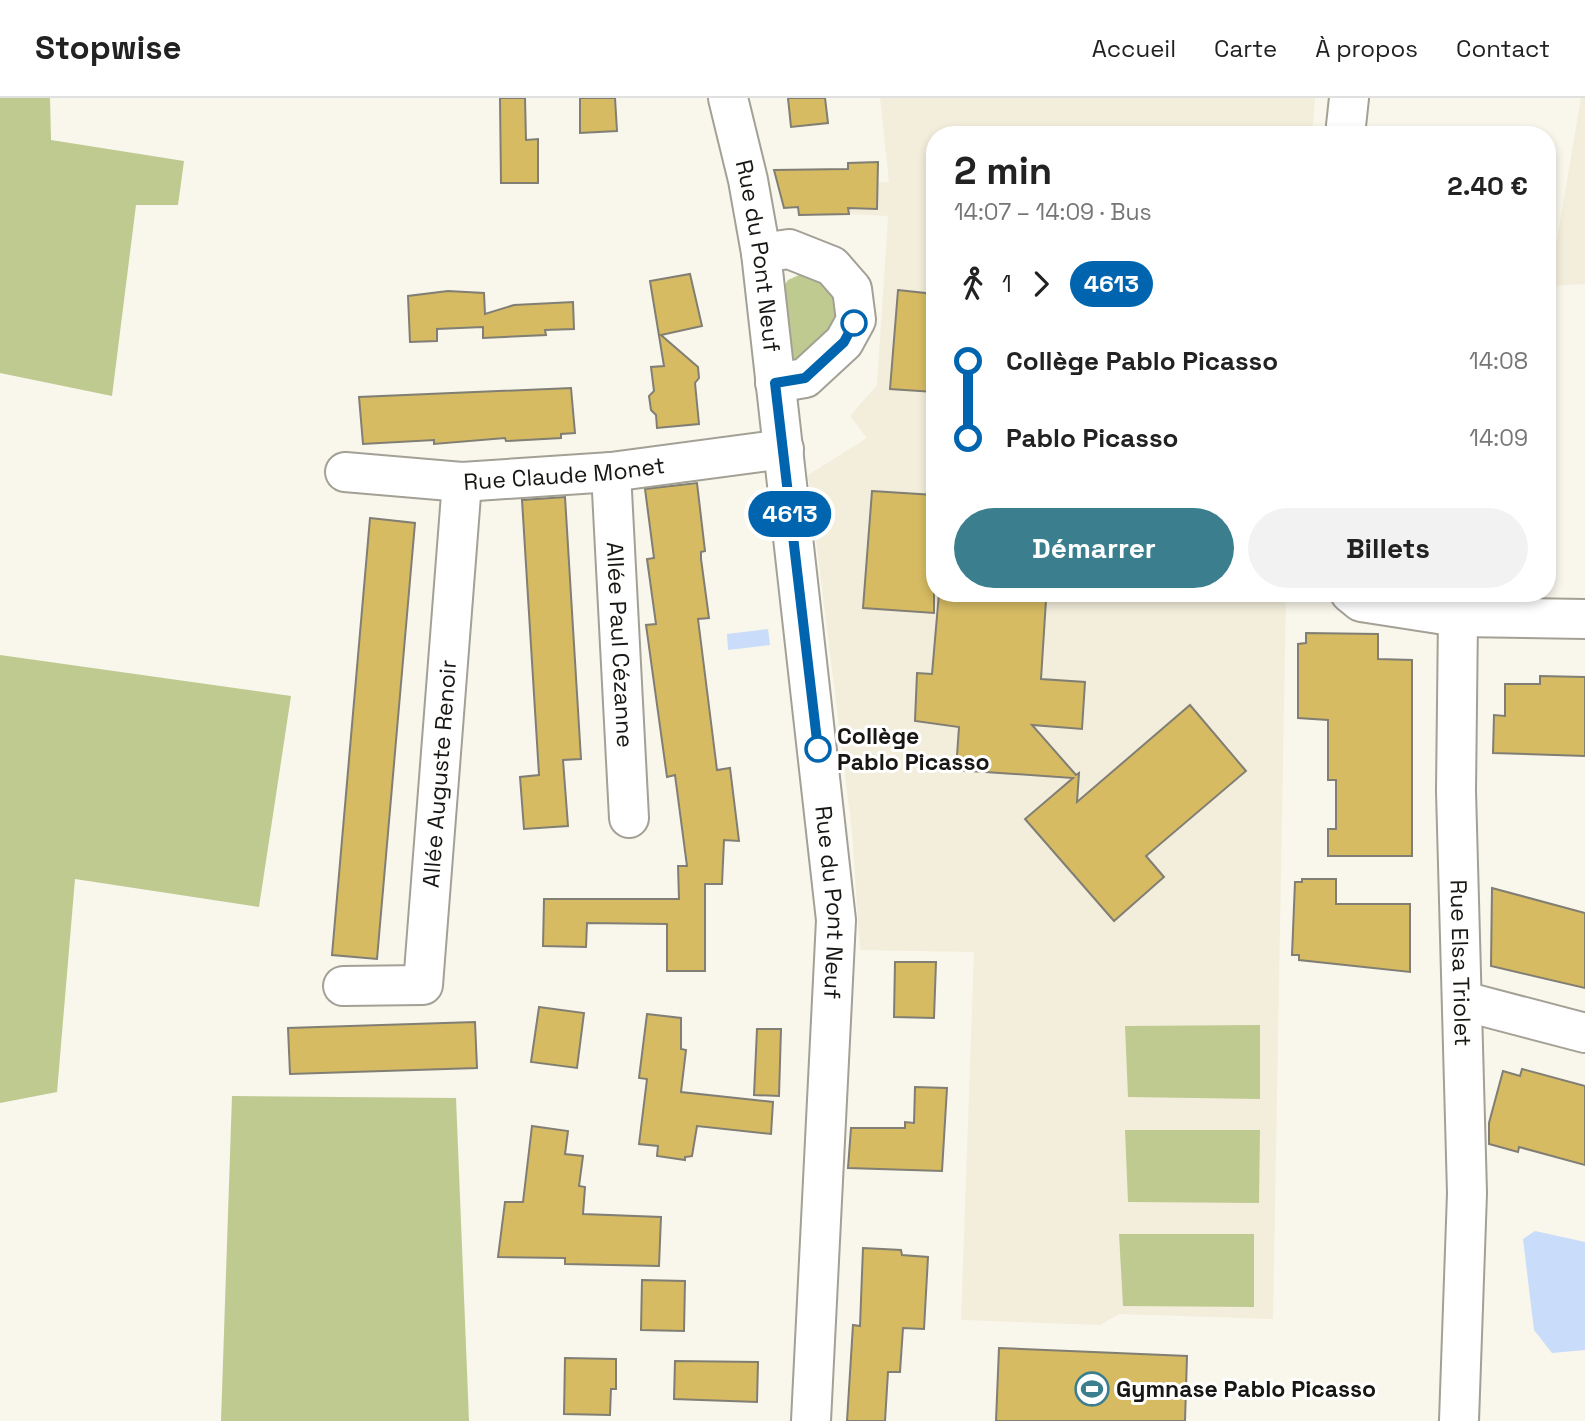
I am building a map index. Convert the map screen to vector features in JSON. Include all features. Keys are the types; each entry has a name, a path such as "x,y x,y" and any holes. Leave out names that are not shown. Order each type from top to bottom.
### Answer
{"street":[{"name":"Rue du Pont Neuf","path":"728,98 748,180 761,253 836,920 811,1421"},
{"path":"1346,126 1349,98"},
{"path":"761,253 789,249 832,266 852,289 856,320 844,342 805,378 775,383"},
{"name":"Rue Claude Monet","path":"345,472 462,482 611,472 784,449"},
{"name":"Allée Paul Cézanne","path":"611,472 629,818"},
{"name":"Allée Auguste Renoir","path":"343,986 423,985 462,482"},
{"path":"1361,602 1458,617 1585,619"},
{"name":"Rue Elsa Triolet","path":"1458,617 1457,791 1467,1193 1459,1421"},
{"path":"1463,1001 1585,1033"}],"shaded area":[{"name":"Collège Pablo Picasso","path":"880,98 1315,98 1313,126 926,126 926,602 1286,602 1273,1319 1119,1314 1100,1325 961,1320 974,952 860,950 852,832 808,475 867,438 850,416 877,385 888,216 849,214 847,183 889,182"},
{"path":"1581,98 1585,98 1585,284 1556,286 1556,245"}],"green space":[{"path":"0,98 50,98 51,140 184,161 178,205 136,205 112,396 0,373"},
{"path":"799,275 816,275 831,283 841,321 802,361 794,360 786,350 778,295 788,280"},
{"path":"0,655 291,696 259,907 75,879 57,1092 0,1103"},
{"path":"1260,1025 1260,1099 1128,1097 1125,1026"},
{"path":"232,1096 456,1098 469,1421 221,1421"},
{"path":"1125,1130 1260,1130 1259,1203 1128,1202"},
{"path":"1119,1234 1254,1234 1254,1307 1123,1306"}],"water":[{"path":"768,629 770,645 728,650 727,634"},
{"path":"1535,1231 1585,1242 1585,1350 1552,1353 1534,1330 1523,1239"}],"building":[{"path":"500,98 525,98 526,140 538,139 538,183 501,183"},
{"path":"580,98 615,98 617,131 580,133"},
{"path":"788,98 825,98 828,123 791,127"},
{"path":"878,162 877,209 848,208 849,214 799,215 798,207 784,208 774,170 848,169 848,163"},
{"path":"690,274 702,326 661,335 698,367 699,378 695,383 699,424 657,428 656,415 651,410 649,396 654,391 651,367 664,366 650,281"},
{"path":"898,290 926,293 926,391 890,389"},
{"path":"448,291 484,293 485,314 514,305 573,302 574,329 545,330 546,335 483,338 483,327 437,329 437,341 410,342 408,296"},
{"path":"571,388 575,433 561,434 561,438 506,441 505,438 434,444 434,440 363,444 359,397"},
{"path":"697,483 705,551 701,552 701,559 709,618 698,619 717,770 730,768 739,841 724,840 722,884 705,884 705,971 667,971 667,924 587,923 586,947 543,946 544,899 679,899 678,866 687,866 675,775 667,777 646,625 656,624 647,559 654,558 645,489"},
{"path":"872,491 926,494 926,602 934,602 934,613 863,608"},
{"path":"565,497 581,759 563,760 568,826 524,829 520,777 539,775 522,500"},
{"path":"370,518 415,523 377,959 332,955"},
{"path":"938,602 1046,602 1041,679 1085,682 1082,729 1032,725 1076,775 1079,773 1077,802 1190,705 1246,771 1146,856 1164,877 1114,921 1025,819 1073,778 956,770 959,727 915,721 917,673 932,674"},
{"path":"1306,633 1378,634 1378,659 1412,660 1412,856 1328,856 1328,829 1336,829 1336,780 1328,780 1328,720 1298,718 1298,644 1306,643"},
{"path":"1540,676 1585,677 1585,756 1493,753 1494,715 1505,716 1505,684 1540,684"},
{"path":"1302,879 1336,879 1336,904 1410,904 1410,972 1299,960 1299,955 1292,955 1295,882 1302,882"},
{"path":"1492,888 1585,913 1585,988 1491,966"},
{"path":"895,962 936,962 934,1018 894,1017"},
{"path":"539,1007 584,1013 577,1068 531,1062"},
{"path":"647,1014 681,1018 681,1049 686,1050 681,1092 773,1102 771,1134 697,1126 692,1156 685,1157 685,1160 657,1156 658,1146 639,1144 647,1079 639,1078"},
{"path":"475,1022 477,1068 290,1074 288,1028"},
{"path":"757,1029 781,1029 779,1096 754,1095"},
{"path":"1522,1069 1585,1086 1585,1165 1519,1147 1518,1152 1489,1144 1489,1123 1503,1071 1520,1076"},
{"path":"915,1087 947,1088 942,1171 848,1168 851,1128 905,1128 905,1122 914,1123"},
{"path":"532,1126 568,1131 565,1154 583,1156 579,1186 585,1187 583,1214 661,1217 659,1266 565,1264 565,1258 498,1257 505,1202 523,1202"},
{"path":"863,1248 901,1250 902,1255 928,1257 924,1329 903,1328 900,1372 888,1372 885,1421 847,1421 853,1325 860,1326"},
{"path":"642,1280 685,1281 684,1331 641,1330"},
{"name":"Gymnase Pablo Picasso","path":"999,1348 1187,1356 1185,1421 996,1421"},
{"path":"565,1358 616,1359 616,1389 611,1389 610,1415 564,1414"},
{"path":"675,1361 758,1362 757,1402 674,1399"}],"bus line":[{"name":"4613","path":"818,749 775,383 805,378 844,342 854,323"}],"place":[{"name":"Collège Pablo Picasso","path":"818,749"},
{"name":"Gymnase Pablo Picasso","path":"1092,1389"}]}
